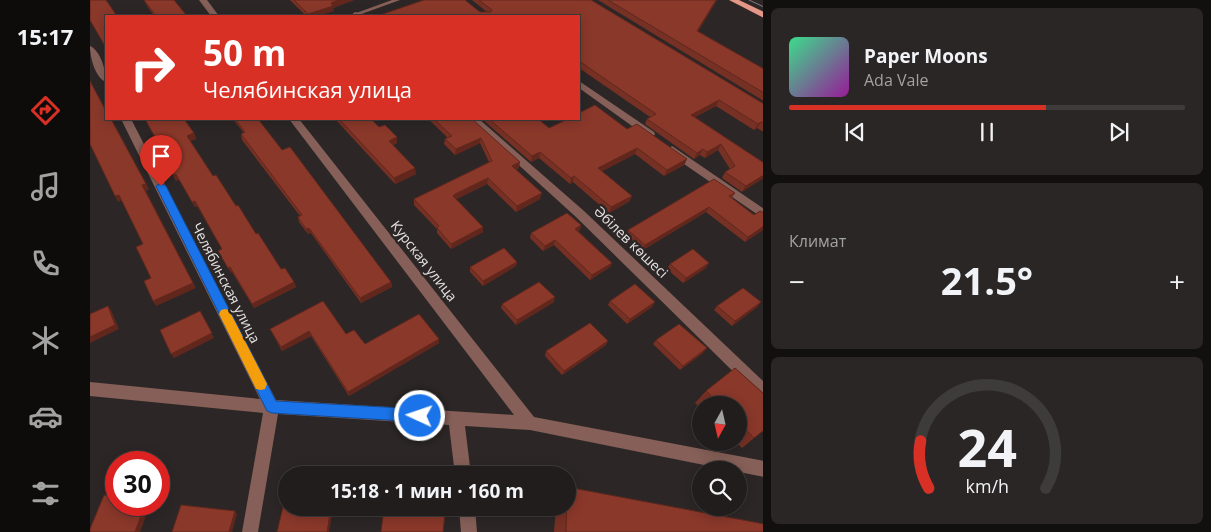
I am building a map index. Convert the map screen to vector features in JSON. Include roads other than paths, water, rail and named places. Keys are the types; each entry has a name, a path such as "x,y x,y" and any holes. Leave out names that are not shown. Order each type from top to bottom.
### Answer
{"main road":[{"path":"733,0 763,15"}],"street":[{"path":"202,0 214,15"},
{"path":"90,49 105,77"},
{"path":"580,85 763,215"},
{"name":"Челябинская улица","path":"127,120 272,407"},
{"name":"Курская улица","path":"295,120 530,423"},
{"name":"Әбілев көшесі","path":"474,120 580,214 763,391"},
{"path":"90,389 272,407 530,423 763,469"},
{"path":"250,532 272,407"},
{"path":"456,418 462,466"},
{"path":"468,516 469,532"}],"lane":[{"path":"358,15 398,0"}],"tram line":[{"path":"749,0 763,7"}]}
